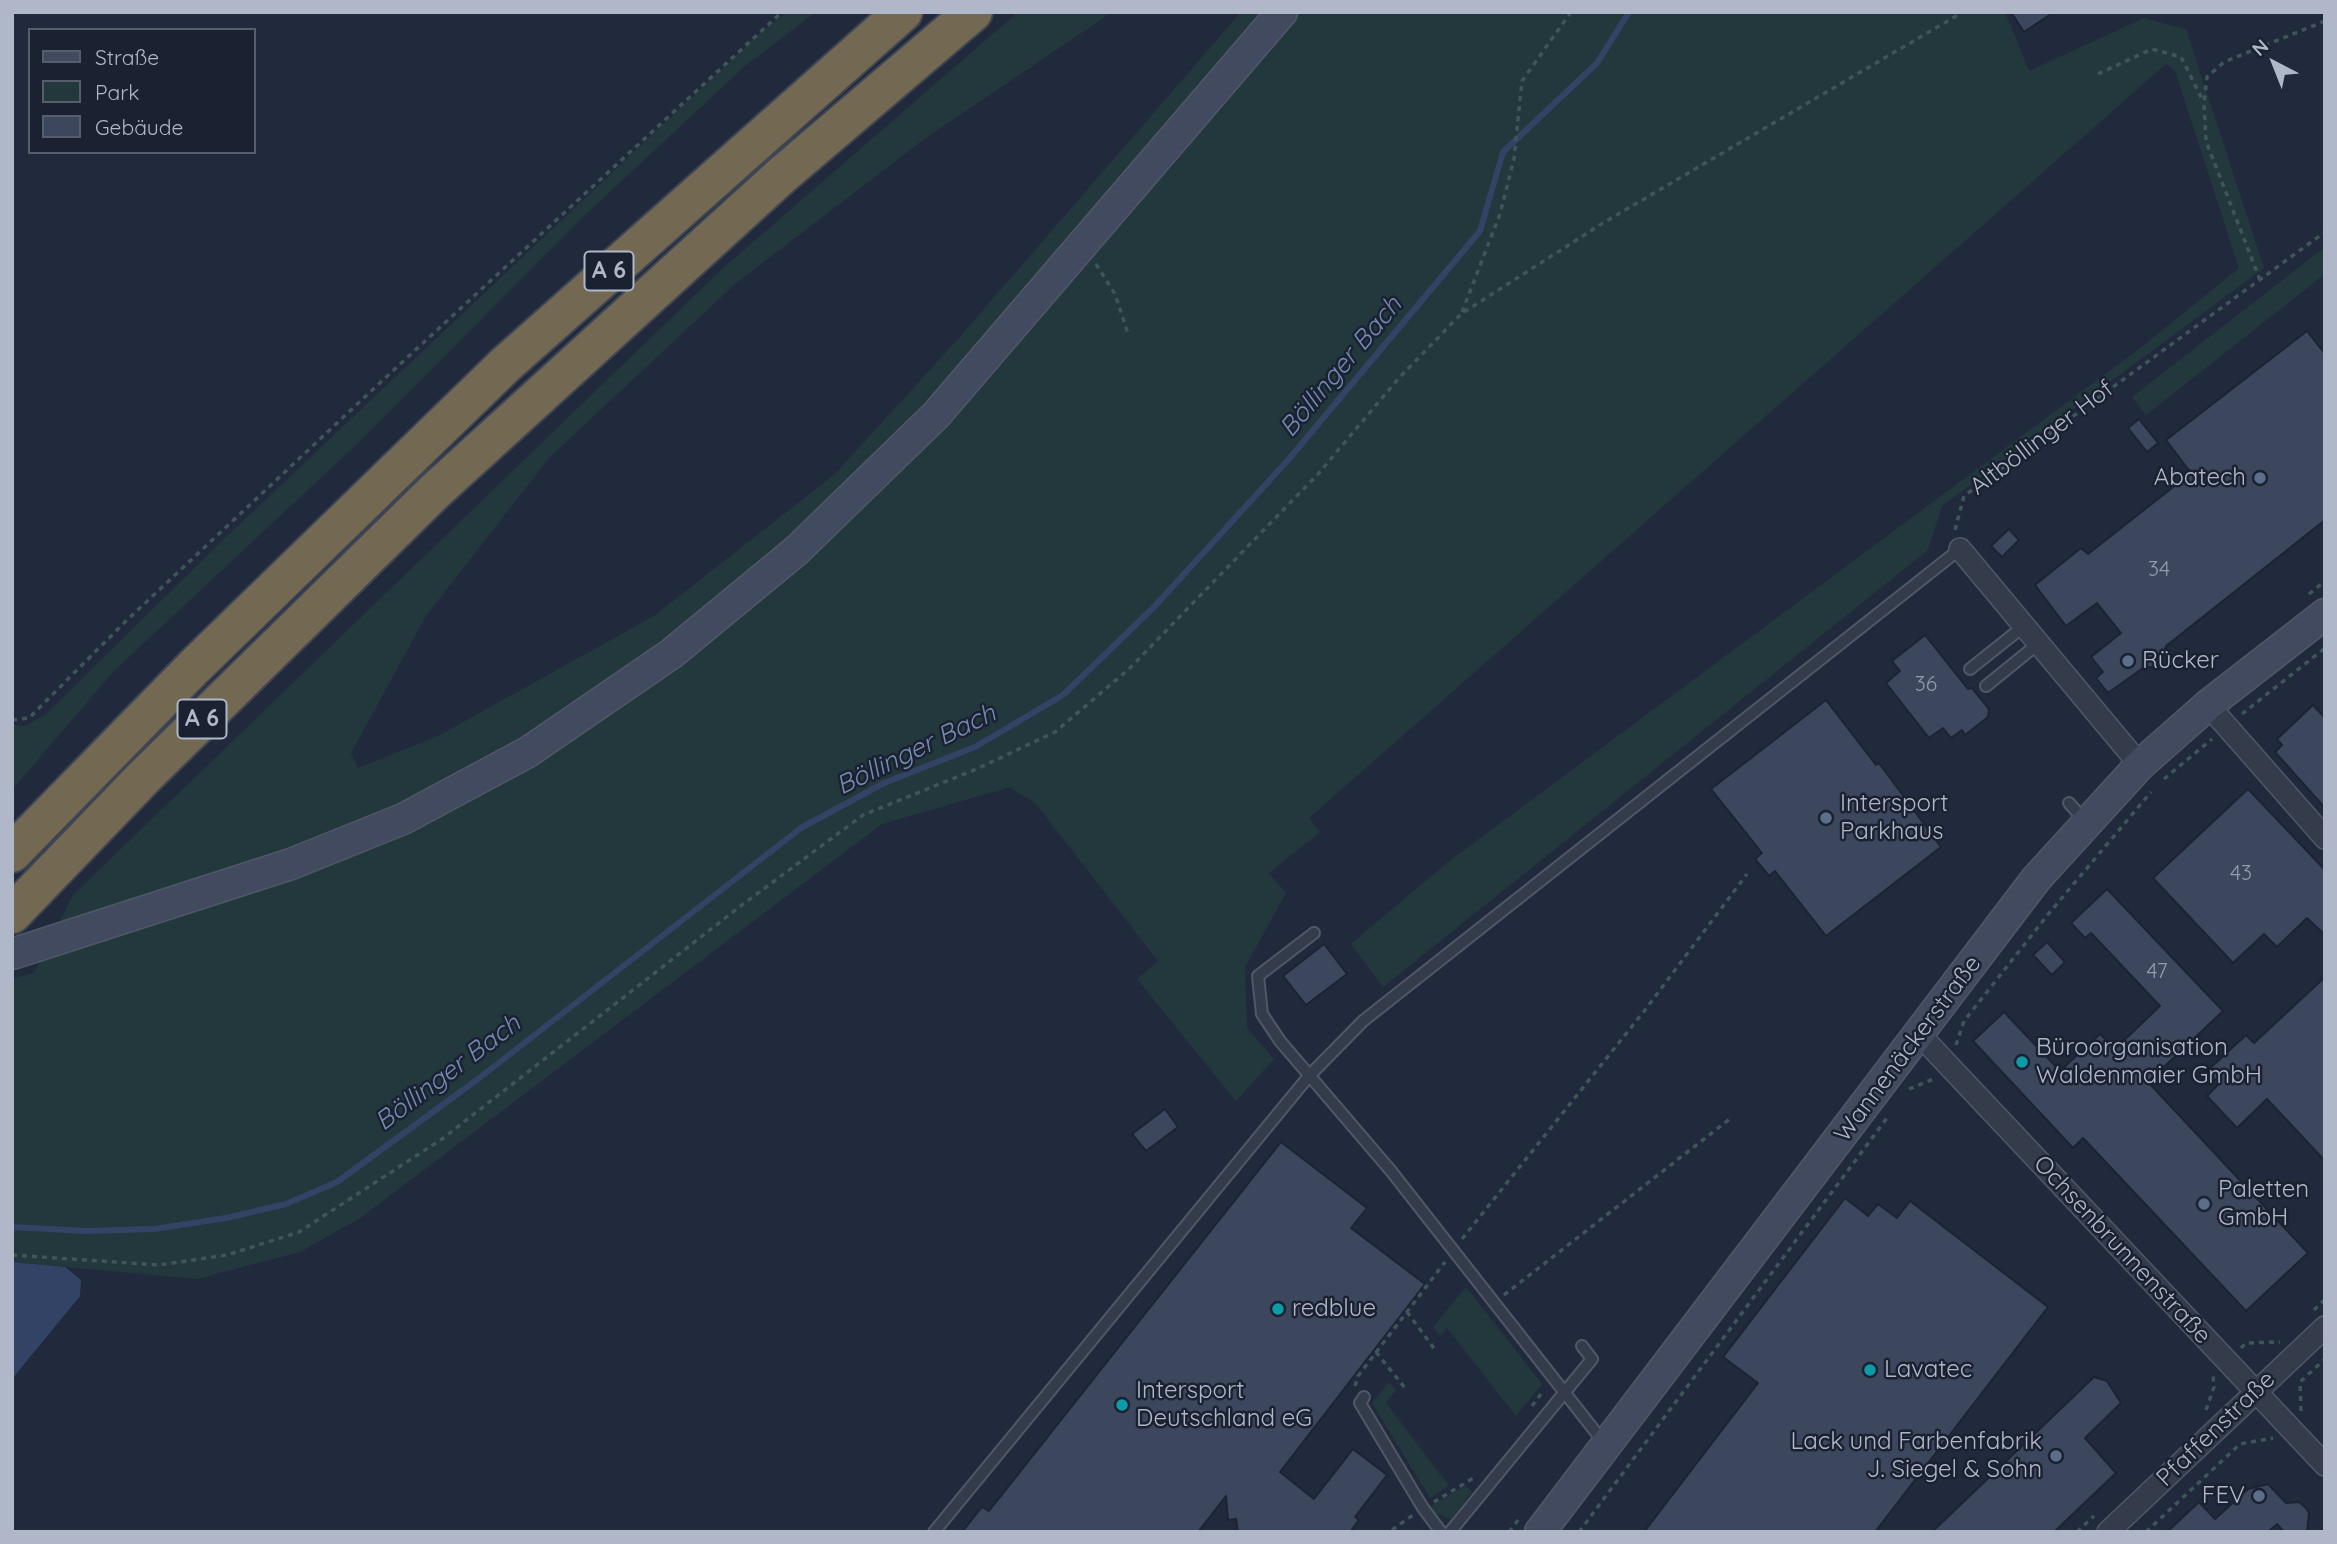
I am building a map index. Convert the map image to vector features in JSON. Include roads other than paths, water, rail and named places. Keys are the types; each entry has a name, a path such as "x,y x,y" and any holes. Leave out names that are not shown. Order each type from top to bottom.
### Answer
{"highway":[{"name":"A 6","path":"12,853 194,667 505,365 903,12"},
{"name":"A 6","path":"12,914 307,615 434,492 782,175 973,12"}],"street":[{"path":"12,954 291,864 403,819 528,752 671,654 796,551 936,415 1282,12"},
{"path":"1959,549 2140,765"},
{"name":"Wannenäckerstraße","path":"1540,1532 2036,879 2078,813 2140,765 2208,705 2325,614"},
{"path":"2208,705 2325,838"},
{"name":"Ochsenbrunnenstraße","path":"1919,1034 2325,1465"},
{"name":"Pfaffenstraße","path":"2108,1532 2256,1391 2316,1321"}],"lane":[{"path":"934,1532 1309,1076 1363,1021 1959,549"},
{"path":"1970,669 2025,626"},
{"path":"1986,686 2039,643"},
{"path":"1314,933 1258,976 1262,1014 1309,1076 1391,1171 1606,1446"},
{"path":"1450,1532 1592,1359 1582,1346"},
{"path":"1364,1397 1360,1403 1423,1508 1441,1532"}],"water":[{"path":"12,1262 65,1267 81,1280 80,1296 12,1379"}],"waterway":[{"name":"Böllinger Bach","path":"12,1227 86,1231 154,1229 226,1218 286,1204 337,1182 478,1079 801,828 884,783 975,747 1063,695 1154,607 1288,460 1480,231 1503,152 1597,63 1629,12"}],"place":[{"name":"Abatech","path":"2260,478"},
{"name":"Rücker","path":"2128,661"},
{"name":"Intersport Parkhaus","path":"1826,818"},
{"name":"Büroorganisation Waldenmaier GmbH","path":"2022,1062"},
{"name":"Paletten GmbH","path":"2204,1204"},
{"name":"redblue","path":"1278,1309"},
{"name":"Lavatec","path":"1870,1370"},
{"name":"Intersport Deutschland eG","path":"1122,1405"},
{"name":"Lack und Farbenfabrik J. Siegel & Sohn","path":"2056,1456"},
{"name":"FEV","path":"2259,1496"}]}
